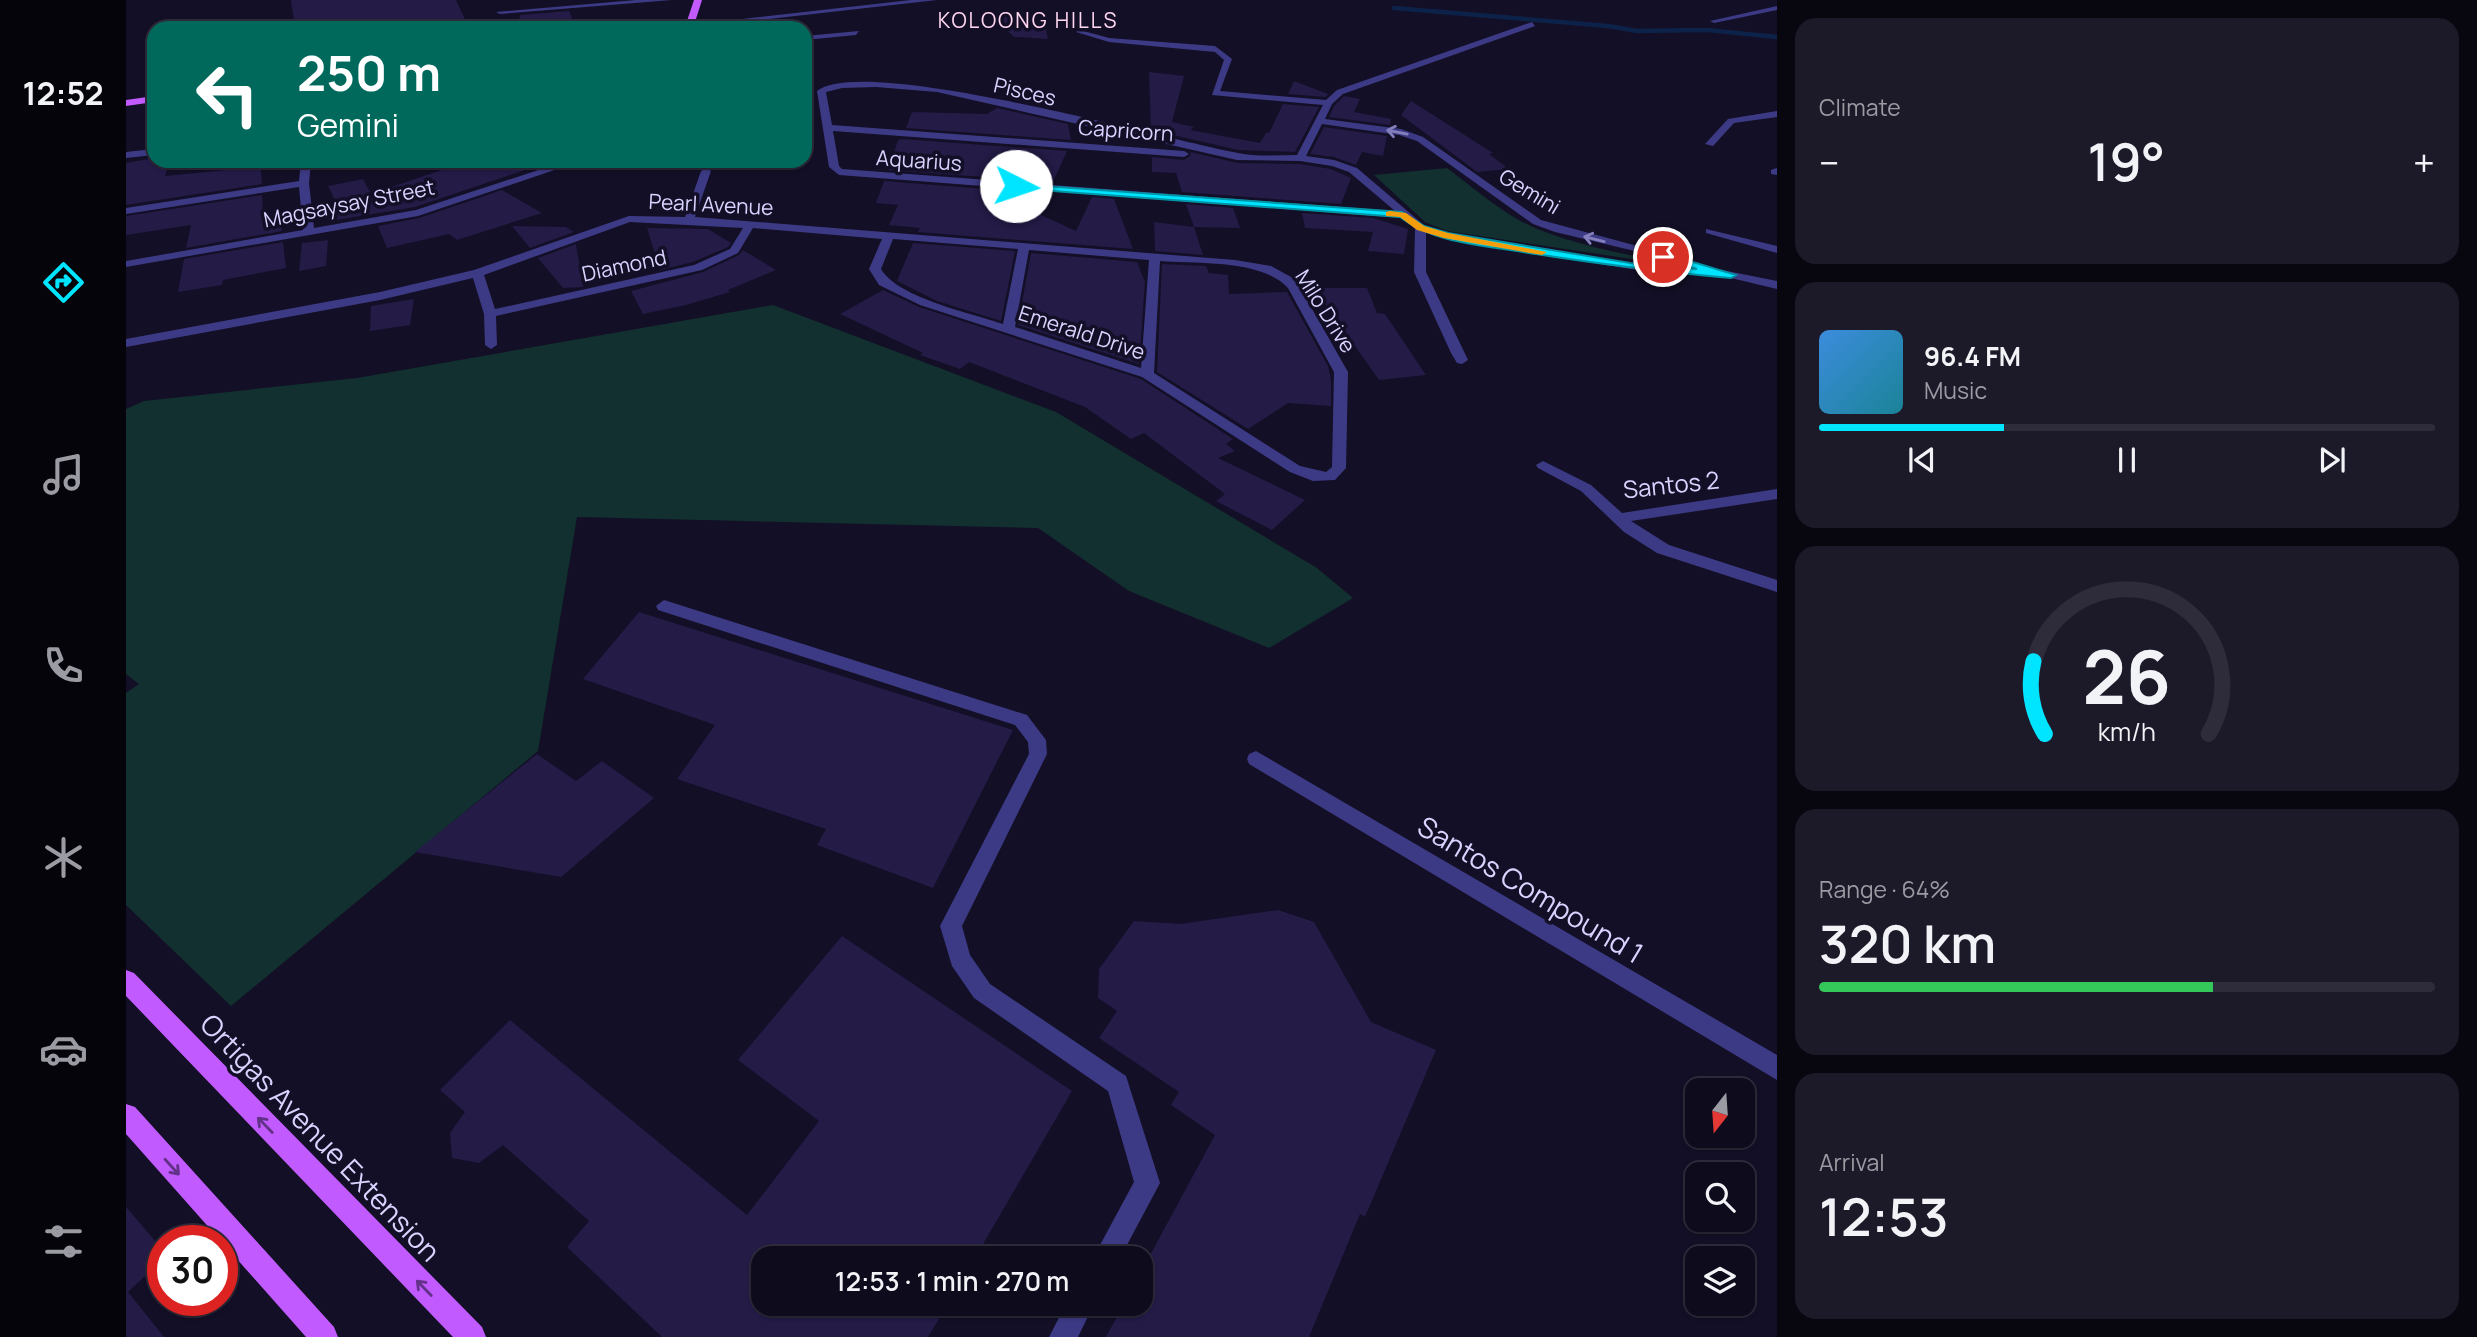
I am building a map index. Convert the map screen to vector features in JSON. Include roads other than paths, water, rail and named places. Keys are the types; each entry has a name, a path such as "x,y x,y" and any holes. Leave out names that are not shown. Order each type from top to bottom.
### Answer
{"main road":[{"path":"690,21 698,0"},
{"path":"126,103 147,100"},
{"name":"Ortigas Avenue Extension","path":"130,994 472,1337"},
{"path":"126,1116 324,1337"}],"street":[{"path":"500,12 668,0"},
{"path":"738,21 933,0"},
{"path":"1713,21 1777,8"},
{"path":"812,38 858,38 851,20"},
{"path":"1300,158 1328,103 1348,88 1532,24"},
{"path":"1080,32 1109,40 1216,49 1228,59 1215,93 1236,98 1290,97 1328,103"},
{"name":"Pisces","path":"828,128 821,91 835,85 891,85 937,89 1245,158"},
{"path":"1710,144 1731,121 1777,114"},
{"name":"Gemini","path":"1320,121 1413,135 1537,222 1731,275"},
{"name":"Capricorn","path":"828,128 1245,158 1300,158 1334,163 1353,170 1402,215"},
{"name":"Aquarius","path":"828,128 834,167 839,172 850,174 1402,215"},
{"path":"126,155 147,153"},
{"path":"305,168 304,183 309,232"},
{"name":"Magsaysay Street","path":"126,264 418,212 554,168"},
{"path":"689,220 706,172"},
{"path":"126,211 304,183"},
{"path":"1402,215 1421,228 1447,236 1630,266 1731,275 1777,285"},
{"name":"Pearl Avenue","path":"126,343 380,296 478,273 621,221 645,218 1266,267"},
{"name":"Diamond","path":"490,314 698,268 734,251 750,225"},
{"path":"1421,228 1418,269 1443,320 1451,344 1462,360"},
{"path":"1710,231 1777,250"},
{"name":"Emerald Drive","path":"889,236 875,269 883,283 924,302 1008,331 1147,374 1295,469 1313,476 1330,477 1339,468"},
{"path":"1008,331 1024,248"},
{"path":"1147,374 1155,257"},
{"name":"Milo Drive","path":"1266,267 1283,275 1293,286 1341,372 1339,468"},
{"path":"478,273 490,314 491,345"},
{"name":"Santos 2","path":"1543,465 1586,488 1620,518 1777,494"},
{"path":"1620,518 1629,528 1663,549 1777,586"},
{"path":"664,606 1021,720 1037,740 1038,754 951,926 960,959 982,991 1118,1084 1147,1183 1113,1246"},
{"name":"Santos Compound 1","path":"1256,759 1777,1068"},
{"path":"1063,1337 1074,1316"}],"waterway":[{"path":"1394,8 1608,26 1637,31 1707,30 1777,37"}],"district":[{"name":"KOLOONG HILLS","path":"1028,20"}]}
